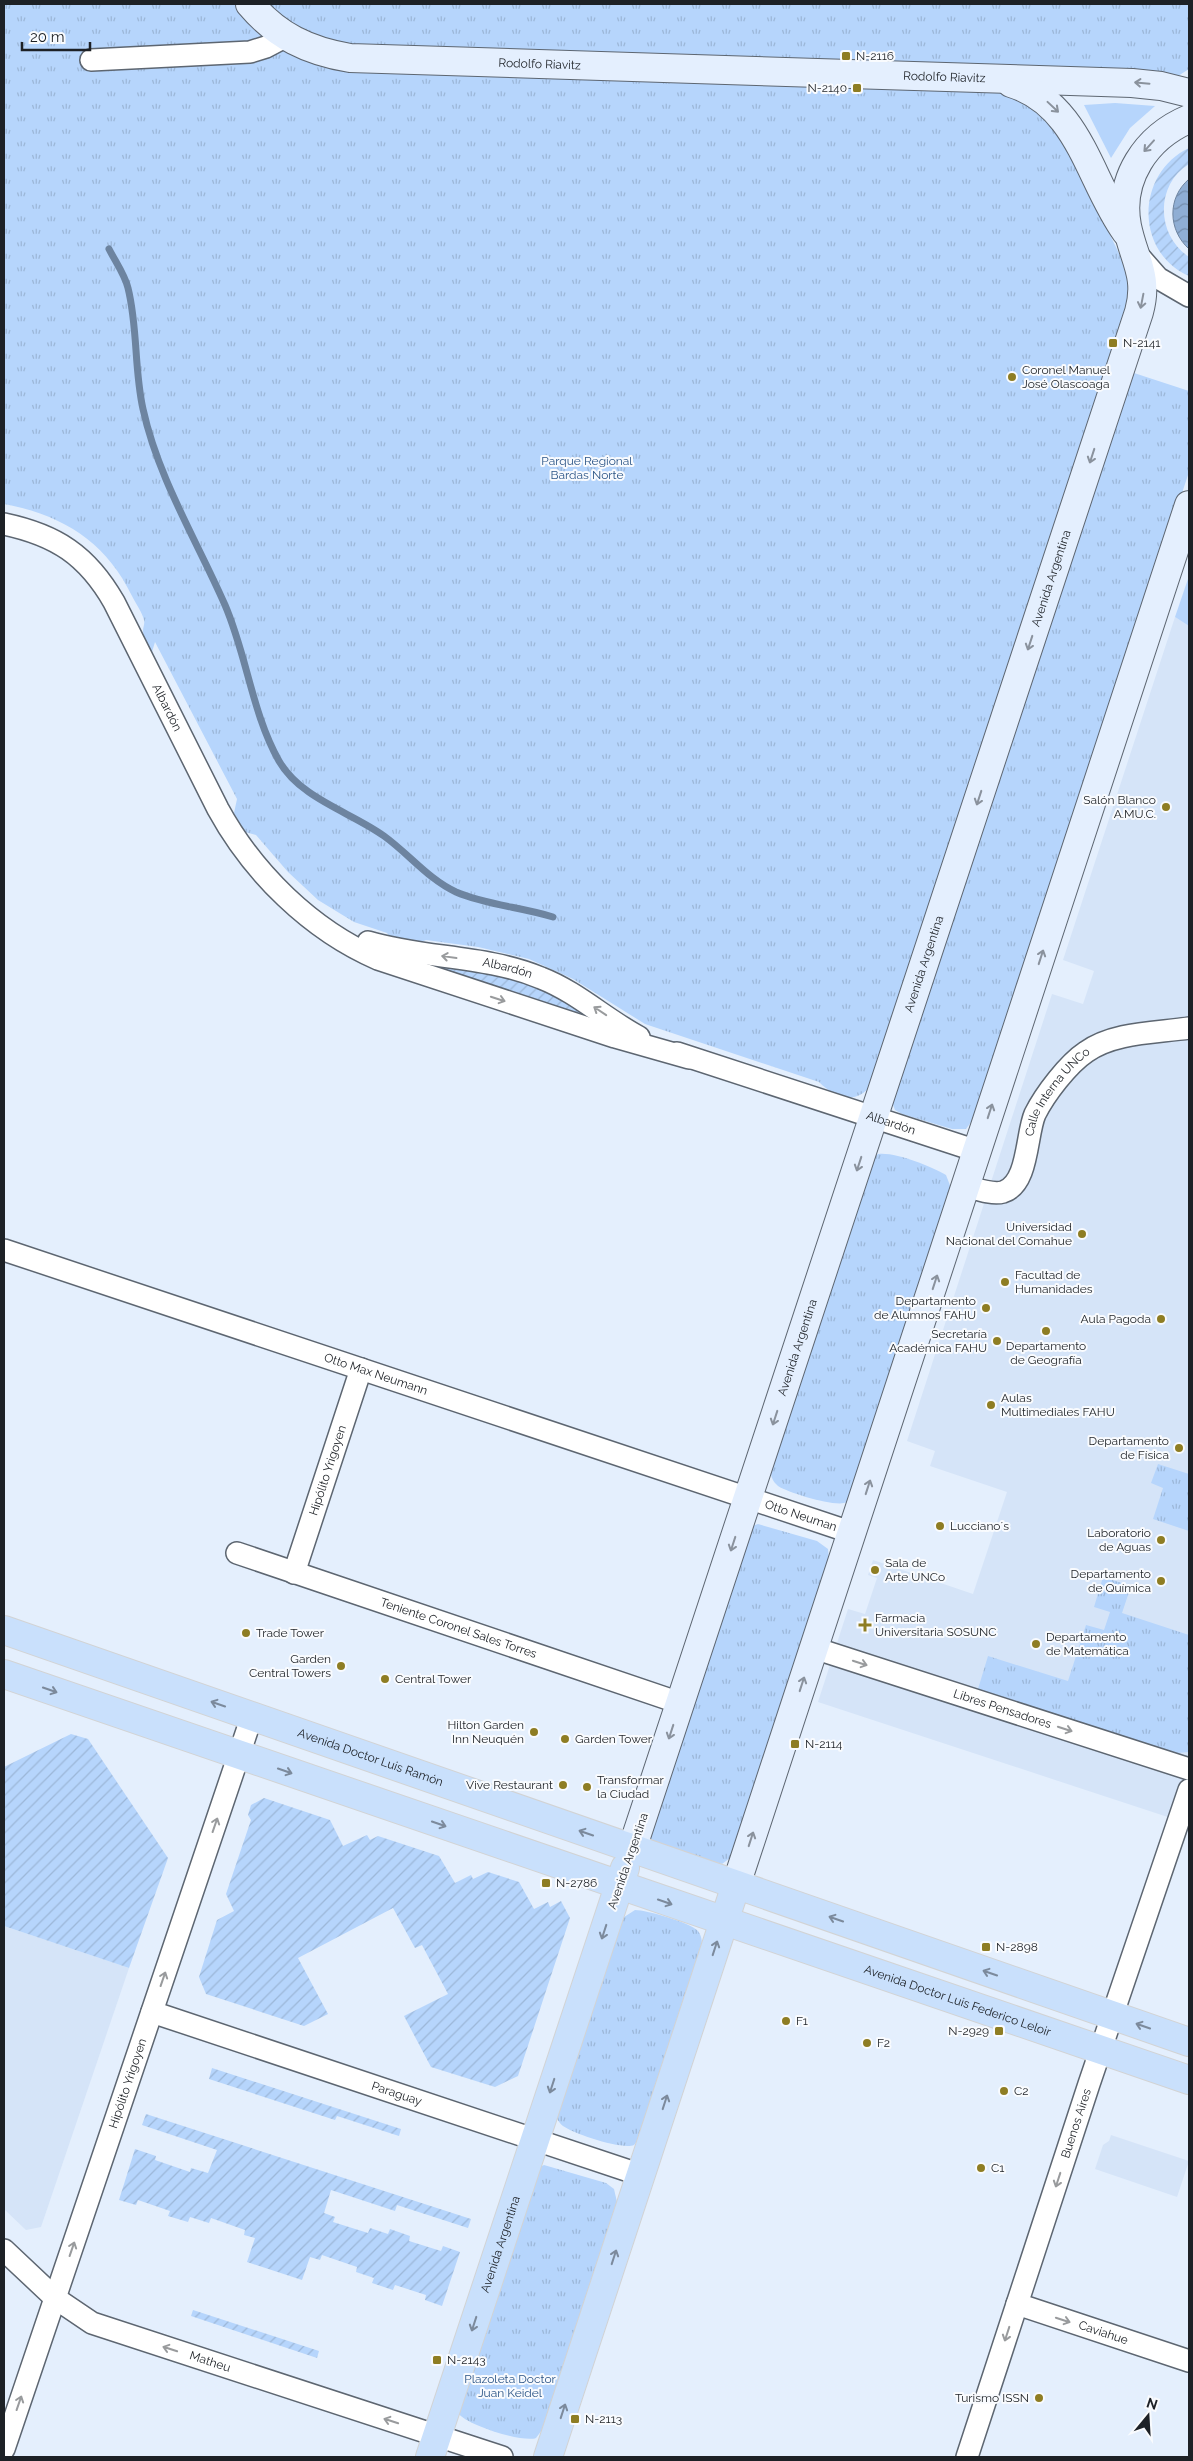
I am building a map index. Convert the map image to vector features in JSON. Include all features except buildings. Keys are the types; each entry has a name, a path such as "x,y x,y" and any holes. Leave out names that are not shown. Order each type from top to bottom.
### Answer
{"main road":[{"name":"Rodolfo Riavitz","path":"250,4 285,37 314,50 350,58 1132,82 1161,86 1189,93"},
{"name":"Rodolfo Riavitz","path":"995,78 1015,84 1043,98 1066,120 1108,203 1132,244"},
{"path":"1132,244 1125,207 1128,186 1135,166 1147,148 1158,137 1189,120"},
{"name":"Avenida Argentina","path":"434,2446 1139,312 1144,286 1132,244"},
{"path":"548,2457 1189,505"},
{"path":"4,1616 68,1652"},
{"name":"Avenida Doctor Luis Ramón","path":"4,1630 736,1885"},
{"path":"4,1674 724,1922"},
{"path":"736,1885 1189,2042"},
{"name":"Avenida Doctor Luis Federico Leloir","path":"724,1922 1189,2080"}],"street":[{"path":"91,60 250,52 266,47 285,37"},
{"path":"1132,244 1158,278 1189,296"},
{"name":"Albardón","path":"4,524 25,529 61,544 80,558 96,574 114,602 227,825 262,872 311,917 345,943 378,959 615,1037 689,1058 977,1151"},
{"name":"Albardón","path":"311,917 343,933 378,945 500,965 540,977 582,999 637,1036 689,1058"},
{"name":"Calle Interna UNCo","path":"966,1186 996,1193 1003,1192 1014,1184 1023,1167 1032,1121 1036,1111 1085,1052 1118,1038 1189,1028"},
{"name":"Otto Max Neumann","path":"4,1250 748,1498"},
{"name":"Hipólito Yrigoyen","path":"294,1573 361,1369"},
{"name":"Otto Neuman","path":"748,1498 853,1533"},
{"name":"Teniente Coronel Sales Torres","path":"237,1554 680,1703"},
{"name":"Libres Pensadores","path":"814,1648 1189,1769"},
{"name":"Hipólito Yrigoyen","path":"4,2449 252,1716"},
{"name":"Buenos Aires","path":"967,2457 1100,2050 1189,1790"},
{"name":"Paraguay","path":"152,2012 641,2176"},
{"name":"Matheu","path":"4,2250 55,2298 78,2316 108,2330 434,2446 502,2457"},
{"name":"Caviahue","path":"1017,2304 1189,2361"}],"shaded area":[{"name":"Universidad Nacional del Comahue","path":"1175,617 1189,626 1189,1824 818,1702 848,1609 865,1614 877,1578 868,1575 873,1560 973,1594 1007,1492 930,1466 935,1451 907,1441 1052,994 1083,1004 1094,971 1063,960"},
{"path":"4,1926 129,1968 41,2227 26,2230 4,2209"},
{"path":"1111,2135 1189,2161 1177,2197 1095,2169 1103,2145 1109,2141"}],"green space":[{"name":"Parque Regional Bardas Norte","path":"4,4 1189,4 1189,69 1178,76 1163,73 1005,93 1022,98 1059,129 1127,270 1129,297 1126,312 871,1085 865,1092 859,1096 852,1097 838,1095 819,1082 645,1024 573,979 529,959 478,947 426,940 414,945 394,942 387,933 354,922 318,900 288,872 256,835 245,832 234,813 237,799 155,642 152,652 146,642 143,634 144,621 142,614 109,560 96,546 64,524 45,515 4,504"},
{"path":"1115,103 1155,106 1130,128 1111,158 1084,105"},
{"path":"1189,148 1189,164 1178,173 1170,184 1165,197 1164,210 1170,236 1178,248 1189,257 1189,276 1171,265 1158,249 1151,232 1148,212 1151,193 1159,175 1172,160"},
{"path":"1131,372 1189,391 1189,472 974,1118 966,1129 952,1129 902,1114 895,1110 892,1102"},
{"path":"1189,576 1189,626 1175,617"},
{"path":"440,965 476,969 546,986 611,1030 436,967"},
{"path":"878,1154 903,1157 931,1168 946,1175 951,1188 847,1502 834,1503 802,1496 778,1486 772,1478 771,1468 874,1157"},
{"path":"1158,1464 1189,1474 1189,1531 1153,1519 1163,1488 1151,1483"},
{"path":"758,1524 817,1541 828,1549 829,1559 730,1858 722,1864 653,1842 645,1833 752,1526"},
{"path":"1103,1577 1131,1586 1122,1613 1189,1635 1189,1752 1177,1753 978,1689 988,1656 1068,1681 1086,1625 1104,1630 1110,1612 1094,1607"},
{"path":"71,1734 88,1739 168,1858 129,1968 4,1926 4,1767"},
{"path":"264,1798 330,1820 343,1846 367,1835 370,1840 378,1836 439,1856 455,1883 471,1875 473,1879 488,1872 519,1882 534,1909 548,1902 550,1907 561,1901 570,1918 518,2076 495,2087 431,2067 404,2016 448,1994 422,1945 415,1948 393,1908 298,1958 328,2014 304,2026 206,1994 199,1977 217,1920 234,1911 226,1894 251,1820 248,1815 251,1805"},
{"path":"635,1910 649,1912 687,1924 698,1931 702,1947 640,2138 634,2145 628,2146 609,2143 577,2133 563,2126 556,2117 621,1919"},
{"path":"212,2068 401,2129 399,2136 337,2116 335,2120 209,2079"},
{"path":"146,2114 471,2219 468,2228 397,2205 395,2211 331,2190 324,2213 335,2217 333,2222 368,2233 370,2228 388,2234 390,2229 410,2236 409,2241 441,2251 443,2246 460,2252 442,2306 425,2300 426,2295 395,2285 393,2290 372,2283 374,2278 356,2272 357,2267 322,2255 320,2260 310,2257 302,2280 247,2262 255,2238 244,2235 245,2230 211,2218 209,2223 190,2217 188,2222 168,2216 170,2211 138,2200 136,2205 119,2200 135,2149 156,2156 155,2160 190,2172 191,2168 208,2173 217,2150 142,2125"},
{"name":"Plazoleta Doctor Juan Keidel","path":"544,2165 606,2183 614,2189 617,2202 542,2430 536,2438 529,2439 483,2428 463,2418 458,2413 540,2167"},
{"path":"193,2310 319,2351 317,2358 191,2316"}],"water":[{"path":"1189,179 1189,249 1177,233 1173,214 1177,195"}],"waterway":[{"path":"109,249 127,283 133,318 140,394 158,460 233,624 262,724 279,761 288,774 313,795 371,827 446,887 479,900 553,917"}],"place":[{"name":"N-2116","path":"846,56"},
{"name":"N-2140","path":"857,88"},
{"name":"N-2141","path":"1113,343"},
{"name":"Coronel Manuel José Olascoaga","path":"1012,377"},
{"name":"Salón Blanco A.MU.C.","path":"1166,807"},
{"name":"Universidad Nacional del Comahue","path":"1082,1234"},
{"name":"Facultad de Humanidades","path":"1005,1282"},
{"name":"Departamento de Alumnos FAHU","path":"986,1308"},
{"name":"Aula Pagoda","path":"1161,1319"},
{"name":"Departamento de Geografía","path":"1046,1331"},
{"name":"Secretaría Académica FAHU","path":"997,1341"},
{"name":"Aulas Multimediales FAHU","path":"991,1405"},
{"name":"Departamento de Física","path":"1179,1448"},
{"name":"Lucciano´s","path":"940,1526"},
{"name":"Laboratorio de Aguas","path":"1161,1540"},
{"name":"Sala de Arte UNCo","path":"875,1570"},
{"name":"Departamento de Química","path":"1161,1581"},
{"name":"Farmacia Universitaria SOSUNC","path":"865,1625"},
{"name":"Trade Tower","path":"246,1633"},
{"name":"Departamento de Matemática","path":"1036,1644"},
{"name":"Garden Central Towers","path":"341,1666"},
{"name":"Central Tower","path":"385,1679"},
{"name":"Hilton Garden Inn Neuquén","path":"534,1732"},
{"name":"Garden Tower","path":"565,1739"},
{"name":"N-2114","path":"795,1744"},
{"name":"Vive Restaurant","path":"563,1785"},
{"name":"Transformar la Ciudad","path":"587,1787"},
{"name":"N-2786","path":"546,1883"},
{"name":"N-2898","path":"986,1947"},
{"name":"F1","path":"786,2021"},
{"name":"N-2929","path":"999,2031"},
{"name":"F2","path":"867,2043"},
{"name":"C2","path":"1004,2091"},
{"name":"C1","path":"981,2168"},
{"name":"N-2143","path":"437,2360"},
{"name":"Turismo ISSN","path":"1039,2398"},
{"name":"N-2113","path":"575,2419"}]}
